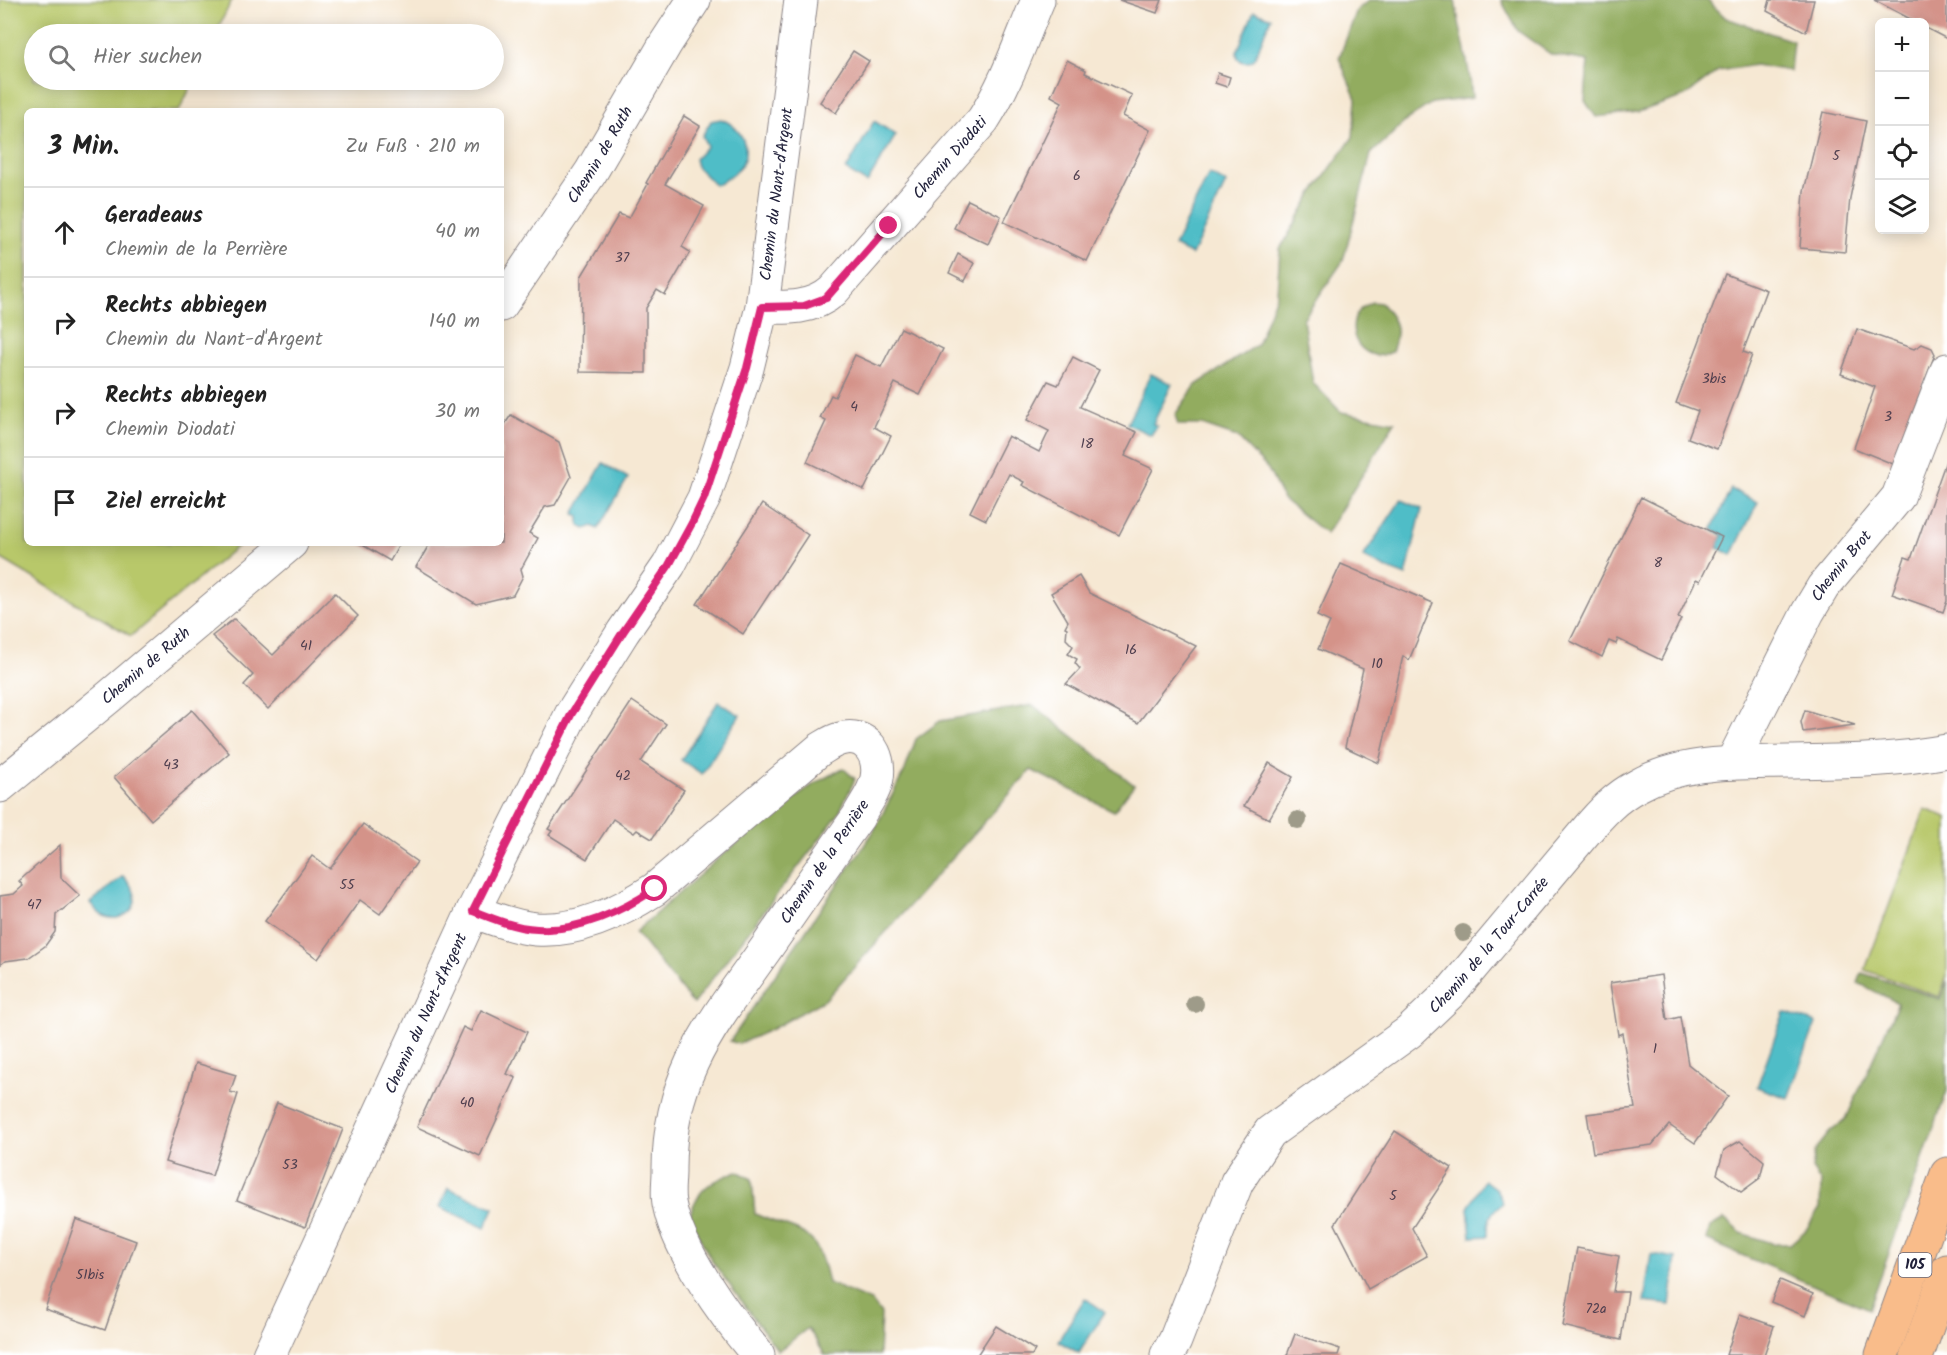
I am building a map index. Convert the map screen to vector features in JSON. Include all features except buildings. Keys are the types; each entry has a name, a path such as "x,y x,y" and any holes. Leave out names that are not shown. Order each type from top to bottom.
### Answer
{"main road":[{"name":"105","path":"1882,1355 1947,1174"},
{"name":"105","path":"1917,1355 1947,1271"}],"street":[{"name":"Chemin de Ruth","path":"504,301 591,172 666,43 694,0"},
{"name":"Chemin du Nant-d'Argent","path":"269,1355 473,911 572,713 669,565 700,506 747,368 762,307 801,0"},
{"name":"Chemin Diodati","path":"762,307 804,306 820,301 833,291 983,120 1006,78 1038,0"},
{"name":"Chemin Brot","path":"1732,763 1818,595 1898,498 1947,370"},
{"name":"Chemin de Ruth","path":"0,786 119,689 287,546"},
{"name":"Chemin de la Perrière","path":"473,911 511,924 537,929 561,928 618,911 655,889 832,741 850,737 858,738 872,747 877,760 878,776 875,786 858,816 717,1018 692,1059 673,1115 669,1147 669,1201 674,1220 702,1279 758,1355"},
{"name":"Chemin de la Tour-Carrée","path":"1167,1355 1175,1341 1237,1182 1270,1132 1409,1032 1450,993 1518,910 1614,801 1639,784 1678,769 1732,763 1868,760 1947,751"}],"green space":[{"path":"0,0 232,0 220,24 24,24 24,90 189,90 180,108 24,108 24,546 237,546 131,636 0,558"},
{"path":"1369,0 1455,0 1472,98 1432,103 1408,119 1371,154 1343,261 1303,319 1313,383 1341,412 1395,422 1326,534 1283,499 1268,469 1237,437 1202,425 1178,425 1175,415 1196,385 1257,345 1277,293 1280,249 1312,194 1353,137 1356,99 1339,58 1357,10"},
{"path":"1501,0 1707,0 1726,18 1793,41 1790,71 1755,65 1718,71 1685,96 1638,112 1596,117 1585,101 1588,61 1552,55 1518,31"},
{"path":"1372,302 1381,303 1391,315 1396,326 1392,352 1383,355 1374,355 1360,347 1353,331 1357,313"},
{"path":"1033,705 1134,785 1114,811 1031,770 826,999 772,1029 739,1044 730,1041 872,834 905,770 916,739 940,721"},
{"path":"843,768 855,779 838,815 693,1004 635,932 722,855 814,784"},
{"path":"1925,809 1947,817 1947,976 1939,997 1865,970"},
{"path":"1862,973 1940,999 1947,981 1947,1091 1869,1309 1706,1240 1710,1227 1724,1219 1741,1233 1774,1244 1790,1244 1806,1230 1820,1208 1821,1182 1812,1169 1815,1151 1829,1133 1846,1119 1898,1003 1858,983"},
{"path":"737,1171 752,1179 755,1214 805,1234 818,1250 828,1283 871,1301 881,1314 879,1355 825,1355 808,1328 778,1351 712,1261 689,1217 697,1198 706,1187"}],"water":[{"path":"1254,11 1271,18 1254,59 1243,62 1238,59 1237,52"},
{"path":"721,119 735,128 744,142 745,149 741,165 721,183 715,185 697,167 695,159 707,146 702,136 711,121"},
{"path":"874,121 896,135 867,183 846,170"},
{"path":"1209,174 1226,183 1192,255 1174,246"},
{"path":"1151,374 1172,384 1153,424 1157,426 1151,435 1127,424"},
{"path":"603,463 628,478 598,529 593,526 585,529 579,525 579,517 574,514"},
{"path":"1731,489 1758,502 1732,555 1717,548 1723,535 1712,529"},
{"path":"1401,500 1422,509 1406,576 1363,557"},
{"path":"718,702 740,715 702,774 681,760"},
{"path":"123,876 134,892 135,899 131,910 122,917 110,918 102,915 90,903"},
{"path":"1784,1012 1816,1023 1788,1098 1757,1087"},
{"path":"1484,1180 1496,1189 1503,1203 1495,1209 1491,1216 1488,1236 1471,1237 1468,1208"},
{"path":"448,1188 494,1208 485,1228 440,1207"},
{"path":"1651,1254 1676,1258 1670,1305 1644,1302"},
{"path":"1085,1298 1105,1312 1079,1353 1058,1341"}],"route":[{"path":"655,889 618,911 561,928 537,929 511,924 473,911 572,713 669,565 704,498 747,368 762,307 804,306 826,298 889,226"}]}
